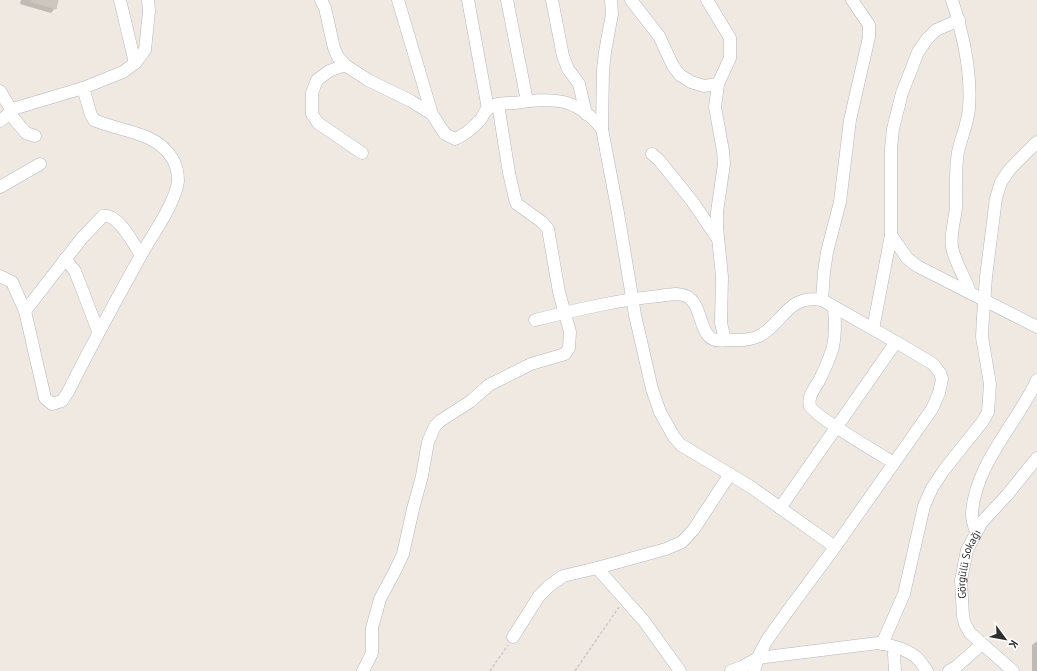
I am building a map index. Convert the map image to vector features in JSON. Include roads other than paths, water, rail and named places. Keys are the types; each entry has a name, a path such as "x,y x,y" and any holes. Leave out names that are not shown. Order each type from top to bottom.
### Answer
{"street":[{"path":"120,0 135,63"},
{"path":"7,115 16,108 83,88 123,72 135,63 145,50 149,11 148,0"},
{"path":"322,0 334,48 338,57 345,65 368,80 411,101 432,114"},
{"path":"398,0 432,114 445,134 454,139 461,137 470,131 493,106 527,101 561,100 578,108 595,121 602,129"},
{"path":"363,671 372,653 372,628 380,599 396,571 403,554 422,476 430,433 440,421 464,406 489,385 531,364 565,354 569,348 570,342 570,332 559,292 548,229 542,222 517,204 515,199 468,0"},
{"path":"507,0 527,101"},
{"path":"552,0 563,56 568,69 579,84 586,114"},
{"path":"611,0 612,14 604,64 602,129 632,299 652,389 660,412 671,431 681,444 751,487 835,547"},
{"path":"631,0 659,36 673,66 680,75 691,82 704,86 718,84"},
{"path":"706,0 730,38 730,58 718,84 715,107 724,164 718,212 718,239 722,277 721,323 725,340"},
{"path":"822,300 827,252 840,202 850,120 869,37 869,25 852,0"},
{"path":"952,0 967,59 969,107 967,122 958,153 956,171 956,211 952,245 955,257 970,292"},
{"path":"873,329 891,235 890,149 893,129 902,93 918,52 927,39 936,30 958,20"},
{"path":"345,65 330,71 318,80 312,93 312,114 318,123 362,153"},
{"path":"0,276 12,282 25,311 45,398 52,404 62,401 68,392 98,331 168,209 174,196 178,181 177,167 162,146 145,136 94,120 91,115 83,88"},
{"path":"0,91 7,115 26,133 36,136"},
{"path":"882,644 904,594 924,506 932,488 944,470 973,435 988,412 990,384 982,337 984,299 996,198 1001,182 1010,169 1037,142"},
{"path":"652,154 659,160 692,201 718,239"},
{"path":"0,187 40,164"},
{"path":"25,311 82,238 103,216 111,217 121,225 141,255"},
{"path":"891,235 907,258 917,266 1037,327"},
{"path":"65,259 75,271 98,331"},
{"path":"535,320 632,299 676,294 687,296 692,300 706,332 712,339 718,341 743,340 757,337 768,330 787,310 799,301 811,298 822,300 934,364 940,373 942,379 939,393 932,409 835,547 767,640 758,658 754,671"},
{"path":"834,307 835,339 832,353 810,397 810,406 813,411 836,427 894,463"},
{"path":"780,508 896,342"},
{"path":"976,532 972,515 980,478 990,458 1024,405 1037,380"},
{"name":"Görgülü Sokağı","path":"1009,670 970,633 965,624 963,616 961,580 963,564 967,550 982,522 1007,495 1037,458"},
{"path":"513,636 539,596 549,586 563,576 666,550 682,542 694,529 730,474"},
{"path":"597,568 644,621 680,671"},
{"path":"731,671 758,658 867,644 882,644 895,647 917,658 927,671"},
{"path":"949,671 956,667 982,644"},
{"path":"895,647 895,671"}]}
